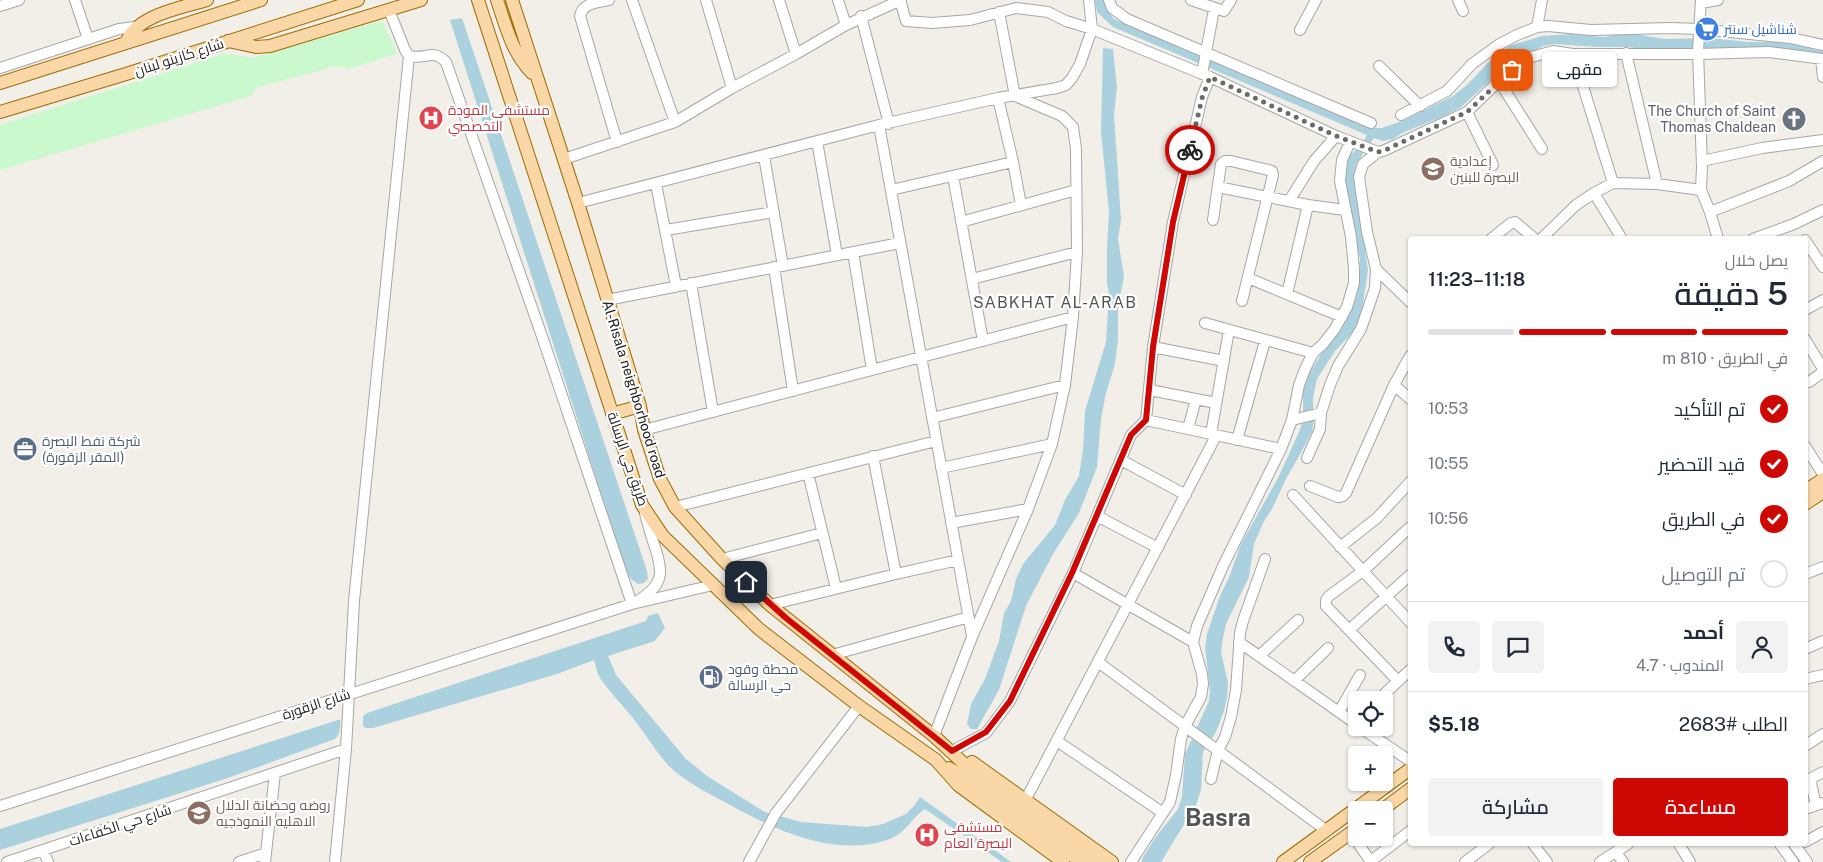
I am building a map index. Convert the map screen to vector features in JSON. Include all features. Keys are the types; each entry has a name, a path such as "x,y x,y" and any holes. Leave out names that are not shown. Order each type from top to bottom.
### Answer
{"main road":[{"path":"126,43 135,28 142,22 180,4 207,0"},
{"path":"0,83 261,0"},
{"name":"شارع كازينو لبنان","path":"0,112 126,74 356,0"},
{"path":"228,41 256,47 270,46 421,0"},
{"path":"467,0 484,18"},
{"name":"طريق حي الرسالة","path":"478,0 642,505 663,536 759,629 860,706 936,760 958,784 1063,862"},
{"path":"497,0 514,48 536,76"},
{"name":"Al-Risala neighborhood road","path":"512,0 578,203 640,406 644,430 660,479 675,507 722,559 770,605 934,736 975,774 1097,862"},
{"path":"521,0 524,39"},
{"path":"612,414 640,406"},
{"path":"1808,489 1823,479"},
{"path":"1808,502 1823,492"},
{"path":"952,751 980,767 1112,862"},
{"path":"936,760 968,780 1081,862"},
{"path":"1283,862 1408,770"},
{"path":"1393,802 1408,790"},
{"path":"1310,862 1348,835"}],"street":[{"path":"0,6 19,0"},
{"path":"75,0 88,39"},
{"path":"609,0 586,6 580,16 617,142"},
{"path":"632,0 675,122"},
{"path":"706,0 732,88"},
{"path":"779,0 796,54"},
{"path":"838,0 846,24"},
{"path":"564,159 675,122 846,24 900,0 906,21 970,20 1016,8 1048,12 1066,22 1092,29 1205,74 1336,136 1374,151 1383,151 1467,112 1499,80 1525,60 1553,51 1572,54 1769,52 1822,59 1823,77"},
{"path":"578,203 884,124 998,98 1057,88 1066,84 1072,78 1080,64 1092,29 1089,0"},
{"path":"1109,0 1112,8 1127,19 1371,123"},
{"path":"1191,0 1224,12 1231,0"},
{"path":"1300,30 1316,0"},
{"path":"1458,0 1463,11"},
{"path":"1537,27 1542,0"},
{"path":"1717,236 1701,190 1702,161 1698,31 1701,2 1718,0"},
{"path":"952,751 986,732 1010,701 1072,573 1131,435 1146,420 1153,347 1173,222 1202,98 1214,9"},
{"path":"335,862 346,749 354,600 409,56 389,10"},
{"path":"999,12 1015,96"},
{"path":"862,16 884,124 891,190 900,243 972,637"},
{"path":"1401,115 1447,91 1472,64 1498,45 1537,27 1548,26 1590,30 1671,28 1791,38 1823,44"},
{"path":"0,68 119,28 135,28"},
{"path":"1626,53 1657,184"},
{"path":"1572,54 1613,184"},
{"path":"409,56 415,58 435,55 446,62 545,345 632,604"},
{"path":"1378,66 1420,106"},
{"path":"1499,80 1542,149"},
{"path":"934,736 972,637 1028,508 1052,444 1065,385 1073,317 1076,252 1076,149 1073,127 1062,116 1015,96"},
{"path":"998,98 1021,205"},
{"path":"1467,112 1493,165"},
{"path":"1289,201 1314,161 1336,136"},
{"path":"1702,161 1762,148 1823,140"},
{"path":"817,142 837,255"},
{"path":"1131,862 1170,802 1181,739 1188,729 1200,696 1203,684 1202,674 1193,642 1197,626 1223,566 1295,419 1299,385 1313,352 1323,344 1347,307 1354,283 1353,251 1340,181 1340,171 1342,160 1354,143"},
{"path":"1306,458 1320,429 1318,414 1338,366 1361,329 1375,288 1376,269 1366,232 1359,177 1363,164 1374,151"},
{"path":"764,156 774,212 778,266 793,391"},
{"path":"1213,220 1222,164 1225,161 1272,171 1273,175 1268,197 1242,301"},
{"path":"891,190 1013,162"},
{"path":"1710,212 1789,181 1823,162"},
{"path":"953,176 983,341"},
{"path":"656,184 676,286"},
{"path":"1544,236 1576,205 1594,193 1613,184 1657,184 1701,190"},
{"path":"1218,187 1308,205 1345,210"},
{"path":"961,222 1076,190"},
{"path":"1594,193 1620,236"},
{"path":"1287,294 1308,205"},
{"path":"1761,236 1794,224 1823,210"},
{"path":"666,230 774,212"},
{"path":"1495,236 1515,222 1531,236"},
{"path":"1794,224 1803,236"},
{"path":"607,300 900,243"},
{"path":"1808,244 1823,267"},
{"path":"853,252 872,370"},
{"path":"972,279 1076,252"},
{"path":"1376,269 1408,300"},
{"path":"1248,278 1342,317"},
{"path":"692,283 713,412"},
{"path":"1808,308 1823,300"},
{"path":"644,430 1073,317"},
{"path":"1206,323 1265,341 1313,352"},
{"path":"1026,799 1186,495 1214,435 1216,403 1229,330"},
{"path":"1237,440 1265,341"},
{"path":"1808,344 1823,370 1808,382"},
{"path":"1153,347 1224,361"},
{"path":"1310,486 1338,497 1346,493 1394,385 1408,360"},
{"path":"932,418 1065,385"},
{"path":"1394,385 1408,397"},
{"path":"1150,390 1216,403"},
{"path":"1188,429 1196,399"},
{"path":"1295,419 1318,414"},
{"path":"1146,420 1281,449"},
{"path":"675,507 936,441"},
{"path":"941,468 1052,444"},
{"path":"1808,451 1823,474"},
{"path":"873,456 896,574"},
{"path":"1120,460 1186,495"},
{"path":"808,473 836,588"},
{"path":"1340,547 1377,518 1408,484"},
{"path":"1292,495 1408,618"},
{"name":"شارع الزقورة","path":"632,604 653,589 661,573 659,560 642,505"},
{"path":"951,523 1028,508"},
{"path":"1097,516 1158,548"},
{"path":"1398,681 1326,606 1326,600 1363,572 1408,529"},
{"path":"722,559 822,533"},
{"path":"1212,779 1215,748 1225,737 1231,717 1236,690 1243,621 1265,558"},
{"path":"770,605 958,560"},
{"path":"1808,572 1822,568"},
{"path":"1072,573 1193,642"},
{"path":"1349,630 1408,577"},
{"name":"شارع الزقورة","path":"0,806 632,604 713,585"},
{"path":"832,656 969,617"},
{"path":"1259,656 1298,620"},
{"path":"1808,648 1823,641"},
{"path":"1240,642 1294,682 1348,718"},
{"path":"1294,682 1328,648"},
{"path":"1098,662 1326,831"},
{"path":"1387,691 1408,672"},
{"path":"1339,712 1360,675"},
{"path":"1808,678 1823,675"},
{"path":"749,862 776,813 860,706"},
{"path":"1808,744 1823,734"},
{"path":"1374,736 1408,760"},
{"path":"1057,741 1163,813"},
{"name":"شارع حي الكفاءات","path":"7,862 276,774 346,749"},
{"path":"1808,779 1823,772"},
{"path":"239,862 266,857 276,774"},
{"path":"1808,781 1820,804 1808,808"},
{"path":"1808,840 1823,832"},
{"path":"1362,846 1371,862 1408,833"},
{"path":"1465,862 1486,846"},
{"path":"1535,846 1547,862"},
{"path":"1600,862 1625,846"},
{"path":"1680,846 1690,862"},
{"path":"1781,846 1793,862"},
{"path":"1801,846 1807,862"},
{"path":"43,850 48,862"},
{"path":"1616,852 1623,862"}],"green space":[{"path":"382,21 396,54 348,69 336,66 258,87 251,96 0,170 0,125 226,53 251,58"}],"water":[{"path":"1095,0 1104,0 1108,11 1114,19 1371,128 1382,128 1402,121 1453,96 1468,84 1497,53 1512,45 1542,36 1572,34 1604,37 1629,33 1664,39 1710,38 1749,42 1782,42 1823,49 1823,55 1723,49 1652,50 1628,47 1554,44 1543,46 1505,67 1461,107 1402,133 1393,139 1383,141 1374,138 1356,164 1354,177 1368,270 1362,310 1353,332 1335,351 1317,379 1313,398 1314,421 1312,432 1264,521 1254,544 1249,577 1226,624 1221,652 1228,683 1227,697 1216,732 1203,752 1201,790 1196,805 1161,862 1142,862 1142,859 1155,838 1178,809 1182,797 1185,754 1209,701 1210,691 1205,647 1207,634 1220,596 1241,544 1278,478 1299,432 1303,421 1305,380 1325,348 1343,325 1356,298 1359,285 1360,259 1345,190 1344,170 1350,155 1360,147 1367,135 1113,27 1097,12"},
{"path":"462,18 647,571 648,579 644,583 638,584 632,580 623,563 450,20"},
{"path":"1103,48 1113,49 1117,87 1114,115 1121,220 1118,239 1124,276 1118,307 1118,339 1115,364 1106,393 1101,419 1097,467 1079,513 1053,554 1026,606 999,690 977,729 971,729 967,724 971,704 985,679 999,641 1004,613 1011,601 1016,579 1023,564 1055,525 1065,500 1079,476 1083,450 1085,411 1106,342 1109,294 1107,284 1107,247 1109,212 1101,132"},
{"path":"658,613 665,628 655,641 608,656 616,675 686,759 707,776 765,812 801,822 867,827 883,824 906,814 920,797 1011,862 1002,862 925,809 899,834 887,840 867,844 847,845 807,839 768,824 698,788 668,765 601,679 594,660 557,674 373,728 363,726 363,716 367,713 646,621 648,616"},
{"path":"340,720 340,728 335,739 225,779 0,850 0,829"}],"way so far":[{"path":"1190,150 1202,98 1210,77 1336,136 1378,152 1467,112 1499,80 1512,70"}],"place":[{"name":"شناشيل سنتر","path":"1707,29"},
{"name":"مقهى","path":"1512,70"},
{"name":"مستشفى المودة التخصصي","path":"431,118"},
{"name":"The Church of Saint Thomas Chaldean","path":"1794,119"},
{"name":"إعدادية البصرة للبنين","path":"1433,169"},
{"name":"شركة نفط البصرة (المقر الزقورة)","path":"25,449"},
{"name":"محطة وقود حي الرسالة","path":"711,677"},
{"name":"روضه وحضانة الدلال الاهليه النموذجيه","path":"199,813"},
{"name":"مستشفى البصرة العام","path":"927,835"}],"district":[{"name":"SABKHAT AL-ARAB","path":"1055,302"},
{"name":"Basra","path":"1218,817"}],"route":[{"path":"746,582 770,605 832,656 952,751 986,732 1010,701 1072,573 1131,435 1146,420 1153,347 1173,222 1190,150"}]}
